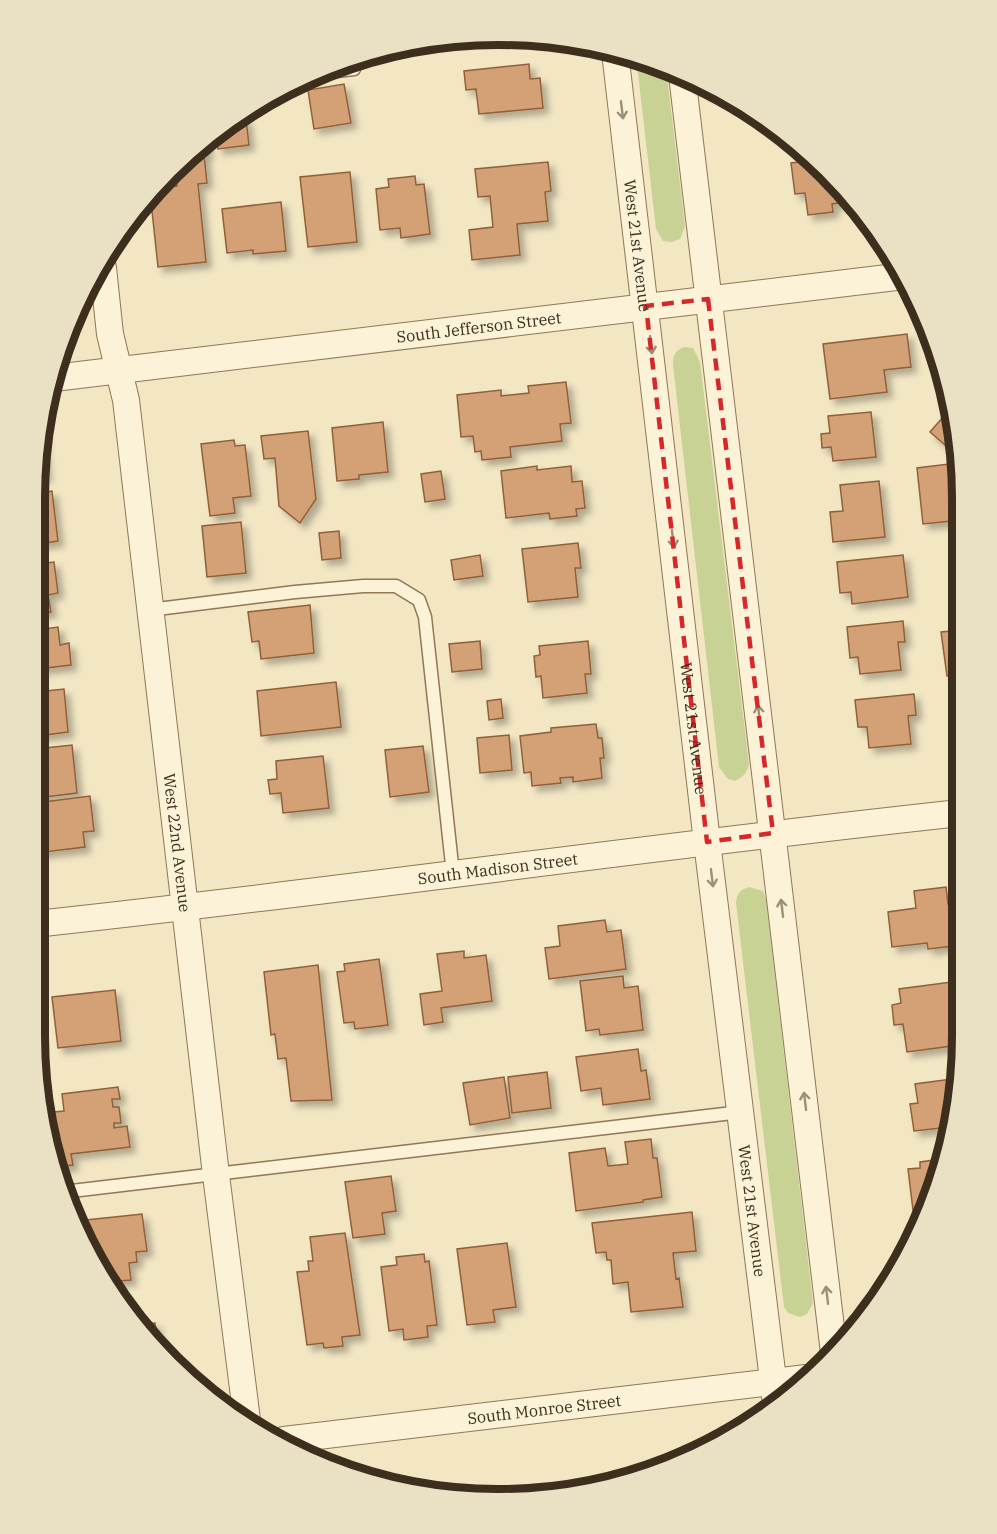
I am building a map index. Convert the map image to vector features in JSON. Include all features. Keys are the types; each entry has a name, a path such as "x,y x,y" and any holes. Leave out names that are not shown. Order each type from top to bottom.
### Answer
{"street":[{"name":"West 21st Avenue","path":"616,60 707,842 775,1393"},
{"path":"683,85 833,1342"},
{"name":"West 22nd Avenue","path":"104,276 110,334 126,400 184,908 246,1412"},
{"name":"South Jefferson Street","path":"61,377 894,277"},
{"name":"South Madison Street","path":"45,923 184,908 773,833 952,814"},
{"name":"South Monroe Street","path":"293,1439 775,1393"}],"lane":[{"path":"149,610 363,586 396,586 419,600 425,617 453,873"},
{"path":"73,1191 741,1113"}],"highlighted area":[{"path":"708,299 773,833 707,842 646,306"}],"green space":[{"path":"637,67 667,78 685,226 680,239 672,242 663,241 656,229"},
{"path":"684,347 693,348 700,362 749,764 744,774 735,781 728,779 719,767 673,365 675,354"},
{"path":"749,887 763,891 766,899 813,1303 807,1314 800,1317 788,1313 784,1307 736,903 740,892"}],"building":[{"path":"529,64 530,79 540,78 543,108 479,114 476,89 466,90 464,71"},
{"path":"344,84 351,123 314,129 308,90"},
{"path":"246,122 249,145 218,149 217,143"},
{"path":"207,152 207,155 204,155 207,183 198,184 206,262 158,267 152,207 170,187 177,186 176,180"},
{"path":"548,162 551,191 545,192 548,221 517,224 520,255 472,260 469,230 493,227 490,196 478,197 475,169"},
{"path":"802,162 839,199 842,203 832,204 833,212 808,215 805,193 795,194 791,163"},
{"path":"350,172 357,242 308,247 300,177"},
{"path":"415,176 416,185 424,184 430,234 401,238 400,228 380,230 376,189 389,187 388,179"},
{"path":"281,202 286,251 253,254 253,250 227,253 222,209"},
{"path":"907,334 911,367 884,370 887,392 830,399 823,344"},
{"path":"566,382 571,423 560,424 562,441 510,447 511,457 482,460 481,451 475,452 473,436 461,437 457,395 501,390 501,396 529,393 528,386"},
{"path":"871,412 876,457 833,461 831,447 822,448 821,434 830,433 828,416"},
{"path":"944,416 949,448 930,432"},
{"path":"383,422 388,472 359,475 359,479 337,481 332,428"},
{"path":"308,431 316,499 300,523 279,506 275,458 264,459 261,436"},
{"path":"234,440 235,446 245,445 251,496 233,498 235,513 210,516 201,444"},
{"path":"950,464 952,521 923,524 917,468"},
{"path":"537,466 537,470 571,466 572,482 582,481 585,508 576,509 577,516 550,519 549,513 506,518 501,471"},
{"path":"441,471 445,499 425,502 421,474"},
{"path":"879,481 885,537 833,542 830,512 843,511 840,485"},
{"path":"52,491 58,541 45,543 45,498 45,492"},
{"path":"241,522 246,573 207,577 202,526"},
{"path":"339,531 341,558 322,560 319,533"},
{"path":"578,543 581,568 575,568 578,597 528,602 522,549"},
{"path":"480,555 483,576 454,580 451,560"},
{"path":"903,555 908,597 852,604 851,592 840,593 837,562"},
{"path":"54,562 58,593 48,595 51,612 45,613 45,563"},
{"path":"310,605 314,653 261,659 259,641 252,642 248,612"},
{"path":"903,621 905,642 898,642 901,670 860,674 858,657 850,658 847,627"},
{"path":"58,627 60,645 69,643 71,665 45,668 45,629"},
{"path":"952,631 952,675 947,676 941,632"},
{"path":"480,641 482,669 452,672 449,644"},
{"path":"588,641 591,674 585,674 587,693 543,698 541,676 536,677 534,656 540,655 539,646"},
{"path":"336,682 341,727 261,736 257,691"},
{"path":"64,689 68,732 45,735 45,691"},
{"path":"914,694 916,715 908,716 911,744 869,748 867,727 858,727 855,700"},
{"path":"501,699 503,718 489,720 487,701"},
{"path":"596,724 598,738 602,738 604,758 600,758 602,778 573,782 573,777 560,778 561,783 532,786 531,772 524,773 520,736 551,732 551,728"},
{"path":"509,735 512,770 480,773 477,738"},
{"path":"72,745 77,793 45,797 45,748"},
{"path":"423,746 429,792 390,797 385,750"},
{"path":"323,756 329,808 283,813 281,793 270,794 268,780 277,779 276,761"},
{"path":"90,796 94,831 83,832 85,847 45,852 45,802"},
{"path":"946,887 948,904 952,903 952,946 928,949 927,943 892,947 888,912 916,908 914,891"},
{"path":"605,920 607,932 621,930 626,969 549,979 545,948 560,946 558,926"},
{"path":"464,951 464,958 486,955 492,1001 441,1008 443,1022 424,1025 420,994 442,991 437,954"},
{"path":"379,959 388,1025 355,1029 354,1022 344,1023 337,972 345,971 344,964"},
{"path":"318,965 332,1100 291,1101 286,1058 278,1059 275,1034 271,1035 264,972"},
{"path":"623,976 624,988 638,986 643,1030 600,1035 599,1029 586,1031 580,981"},
{"path":"952,982 952,1046 907,1052 903,1024 894,1025 892,1005 901,1003 899,989"},
{"path":"115,990 121,1041 58,1048 52,997"},
{"path":"638,1049 641,1071 646,1070 650,1099 603,1105 601,1088 581,1091 576,1057"},
{"path":"547,1072 551,1108 512,1113 508,1077"},
{"path":"504,1077 510,1118 470,1125 463,1083"},
{"path":"950,1079 942,1128 914,1131 910,1104 918,1103 915,1084"},
{"path":"118,1087 120,1099 112,1099 113,1107 119,1107 121,1123 114,1123 114,1128 127,1126 130,1147 71,1154 73,1165 64,1166 54,1126 54,1112 64,1111 62,1094"},
{"path":"651,1139 653,1158 657,1158 662,1197 643,1200 643,1202 576,1211 569,1153 605,1148 608,1166 628,1164 625,1142"},
{"path":"935,1160 917,1209 913,1210 908,1169 920,1168 920,1162"},
{"path":"391,1176 396,1211 382,1213 385,1234 353,1238 345,1182"},
{"path":"692,1212 696,1251 673,1253 683,1307 631,1312 628,1282 613,1284 611,1260 607,1260 606,1252 596,1253 592,1223"},
{"path":"142,1214 147,1251 136,1252 137,1262 129,1263 131,1280 117,1281 85,1220"},
{"path":"345,1233 360,1335 342,1337 343,1346 324,1348 323,1343 307,1345 297,1272 309,1271 308,1261 313,1261 310,1237"},
{"path":"507,1243 516,1307 493,1310 495,1322 467,1325 457,1249"},
{"path":"424,1254 425,1262 429,1261 437,1325 427,1326 428,1337 404,1340 403,1329 389,1331 381,1267 397,1265 396,1257"},
{"path":"155,1323 157,1333 148,1324"}]}
